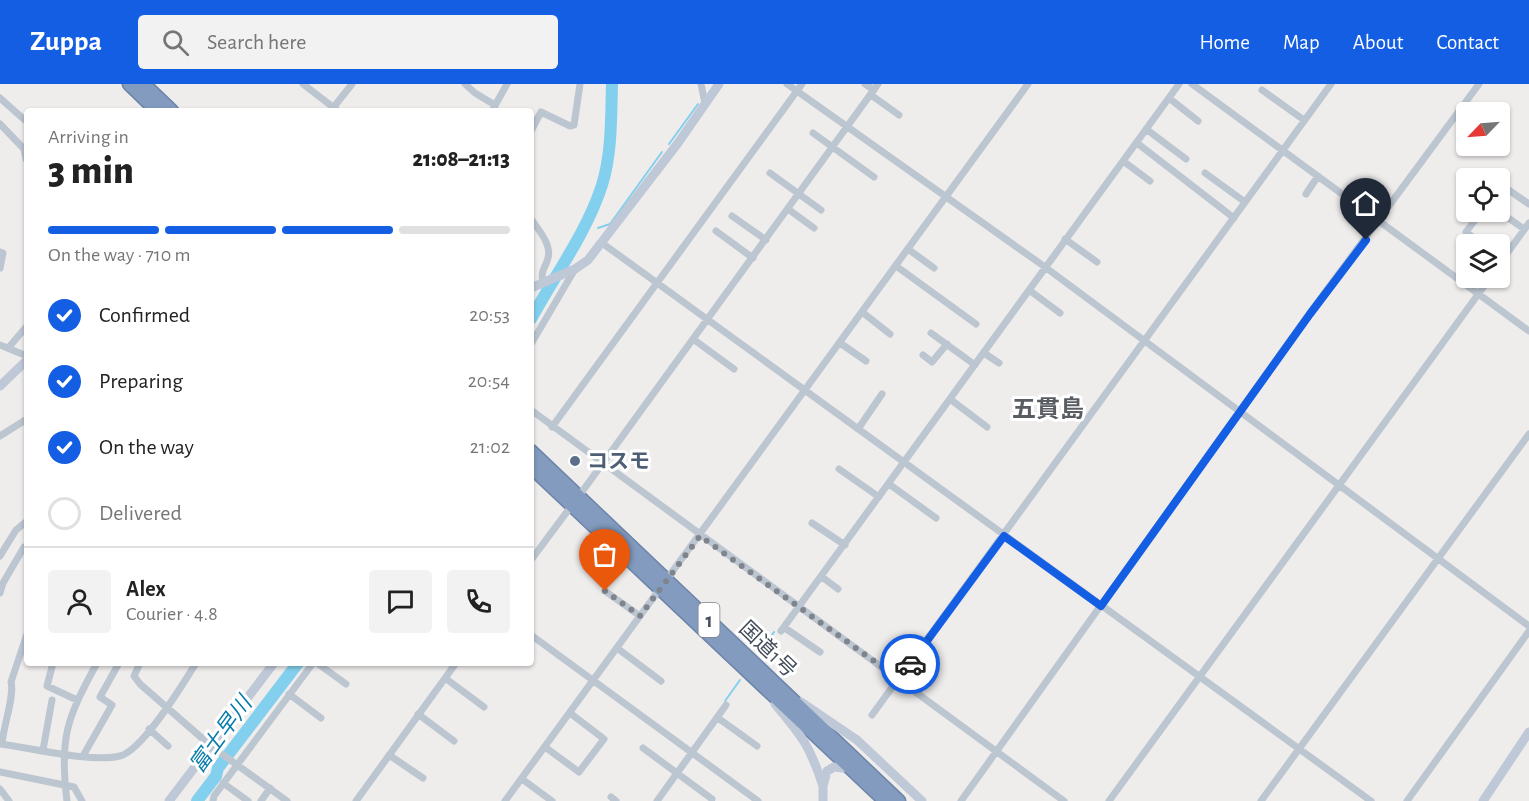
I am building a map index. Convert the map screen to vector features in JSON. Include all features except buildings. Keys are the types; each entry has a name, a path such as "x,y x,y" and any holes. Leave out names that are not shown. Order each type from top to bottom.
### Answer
{"highway":[{"path":"129,84 154,108"},
{"path":"144,84 169,108"},
{"name":"国道1号","path":"534,454 576,501 663,584 779,687 899,801"},
{"name":"国道1号","path":"534,469 576,501"},
{"name":"国道1号","path":"663,584 712,639 745,666 885,801"}],"street":[{"path":"303,84 335,108"},
{"path":"337,108 352,84"},
{"path":"465,84 494,108 507,84"},
{"path":"534,125 541,112 570,126 574,125 580,84"},
{"path":"701,84 705,103"},
{"path":"787,84 1045,267 1239,414 1529,626"},
{"path":"552,427 802,84"},
{"path":"865,84 899,115"},
{"path":"505,801 1028,84"},
{"path":"820,652 783,629 1179,84"},
{"path":"1192,84 1529,331"},
{"path":"872,715 1330,84"},
{"path":"961,801 1310,314 1380,222 1479,84"},
{"path":"539,283 572,271 588,260 705,103 714,87"},
{"path":"534,556 874,90"},
{"path":"1262,90 1304,120"},
{"path":"0,98 24,119"},
{"path":"1169,98 1198,120"},
{"path":"0,124 24,148"},
{"path":"1146,129 1186,159"},
{"path":"813,133 874,177"},
{"path":"1137,143 1234,218"},
{"path":"1123,161 1150,181"},
{"path":"1205,173 1245,202"},
{"path":"770,174 821,210"},
{"path":"1306,194 1318,176"},
{"path":"1510,191 1529,204"},
{"path":"788,209 814,228"},
{"path":"732,216 766,240"},
{"path":"1510,217 1527,226 1510,249"},
{"path":"1469,234 1466,232 1474,222"},
{"path":"534,224 548,247 549,256 539,283"},
{"path":"716,231 753,258"},
{"path":"1065,239 1097,262"},
{"path":"602,243 1371,801"},
{"path":"908,249 934,268"},
{"path":"0,252 3,253 0,268"},
{"path":"896,266 976,324"},
{"path":"534,339 572,271"},
{"path":"1109,801 1482,288"},
{"path":"1029,290 1060,313"},
{"path":"862,312 890,334"},
{"path":"9,347 24,330"},
{"path":"931,333 975,365"},
{"path":"693,339 734,369"},
{"path":"840,343 866,361"},
{"path":"923,355 932,362 946,344"},
{"path":"0,345 9,347 24,356"},
{"path":"984,352 999,363"},
{"path":"0,386 24,361"},
{"path":"858,429 882,394"},
{"path":"950,399 987,427"},
{"path":"534,413 1064,801"},
{"path":"0,436 24,421"},
{"path":"1261,801 1529,434"},
{"path":"839,469 879,497"},
{"path":"889,484 936,518"},
{"path":"812,523 845,545"},
{"path":"0,556 16,531 24,524"},
{"path":"0,593 3,583 24,547"},
{"path":"822,577 838,589"},
{"path":"605,591 640,616"},
{"path":"1407,801 1529,631"},
{"path":"534,637 758,801"},
{"path":"712,639 774,703 878,801"},
{"path":"24,643 11,682 13,690 3,726 1,744 83,756 122,755 134,747 168,708 194,666"},
{"path":"617,648 661,681"},
{"path":"52,666 47,686 77,700"},
{"path":"67,801 63,753 65,732 77,700 95,666"},
{"path":"83,756 112,705 100,697 118,666"},
{"path":"139,666 134,676 168,708 214,749 287,801"},
{"path":"169,801 214,749 272,666"},
{"path":"213,801 235,764 312,666"},
{"path":"319,666 346,684"},
{"path":"356,801 454,666"},
{"path":"445,678 484,707"},
{"path":"779,687 865,747 922,801"},
{"path":"289,694 321,718"},
{"path":"43,750 52,700"},
{"path":"774,703 807,743 815,759 823,786"},
{"path":"657,801 726,705"},
{"path":"545,747 579,772 604,739 570,713"},
{"path":"418,714 454,741"},
{"path":"718,718 757,746"},
{"path":"149,729 168,746"},
{"path":"1483,801 1529,732"},
{"path":"844,748 846,742 851,741 865,747"},
{"path":"643,748 712,799"},
{"path":"389,754 423,778"},
{"path":"823,801 823,786 827,771 834,767 842,768"},
{"path":"0,772 74,787 82,801"},
{"path":"522,778 552,801"},
{"path":"223,783 248,801"},
{"path":"0,789 9,801"},
{"path":"261,801 270,789"}],"waterway":[{"name":"富士早川","path":"534,314 588,220 602,185 609,148 612,84"},
{"path":"669,144 698,104"},
{"path":"598,228 610,224 662,152"},
{"path":"761,652 774,632"},
{"name":"富士早川","path":"197,801 216,776 218,768 296,666"},
{"path":"725,701 740,680"}],"way so far":[{"path":"605,591 640,616 700,536 899,679 910,664"}],"place":[{"name":"コスモ","path":"575,461"}],"district":[{"name":"五貫島","path":"1048,409"}],"route":[{"path":"910,664 1004,536 1101,606 1310,314 1366,240"}]}
